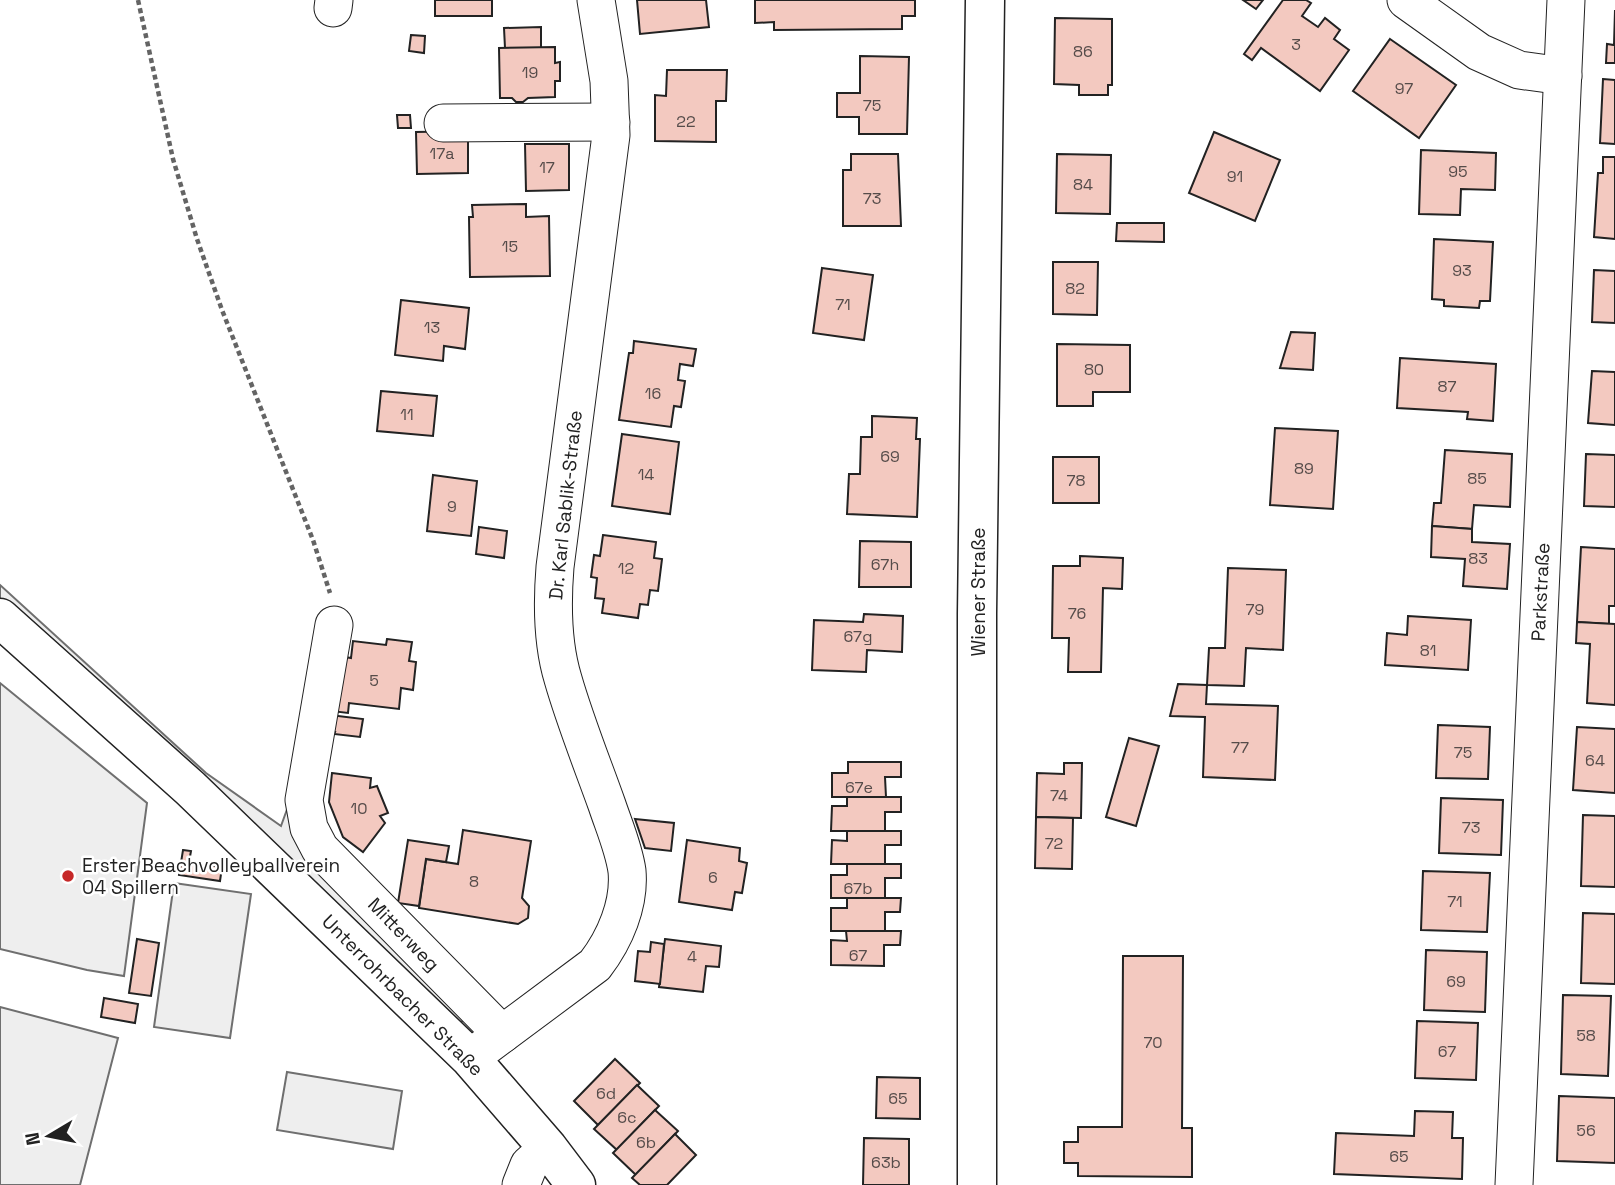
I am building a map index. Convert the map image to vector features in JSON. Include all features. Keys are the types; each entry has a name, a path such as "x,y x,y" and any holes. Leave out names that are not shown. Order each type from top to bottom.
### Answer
{"main road":[{"name":"Wiener Straße","path":"977,1185 977,614 985,0"},
{"name":"Unterrohrbacher Straße","path":"0,618 190,788 470,1058 548,1148 576,1185"}],"street":[{"name":"Dr. Karl Sablik-Straße","path":"470,1058 595,965 604,954 617,925 626,891 626,870 618,835 562,677 555,634 553,596 610,149 607,69 596,0"},
{"path":"1406,0 1479,52 1519,70 1563,76"},
{"name":"Parkstraße","path":"1514,1185 1566,0"},
{"path":"443,123 611,122"},
{"name":"Mitterweg","path":"334,625 304,800 309,828 320,849 502,1034"},
{"path":"521,1185 529,1165 548,1148"}],"path":[{"path":"138,0 173,159 197,239 222,310 313,540 328,586 334,625"}],"shaded area":[{"path":"0,585 206,773 281,826 294,790 464,1021 460,1022 0,600"},
{"name":"Erster Beachvolleyballverein 04 Spillern","path":"0,683 147,803 124,976 0,949"},
{"path":"174,883 251,894 230,1038 154,1027"},
{"path":"0,1007 118,1038 80,1185 0,1185"},
{"path":"287,1072 402,1091 393,1149 277,1130"}],"building":[{"path":"435,0 492,0 492,16 435,16"},
{"path":"637,0 706,0 709,27 640,34"},
{"path":"755,0 915,0 915,16 902,16 902,29 774,30 774,22 755,23"},
{"path":"1243,0 1263,0 1256,9"},
{"path":"1283,0 1306,0 1311,3 1302,16 1318,27 1325,18 1340,30 1334,39 1349,50 1320,91 1261,48 1252,60 1244,54"},
{"path":"1615,10 1615,63 1606,63 1607,44 1614,45"},
{"path":"1055,18 1112,19 1112,85 1108,85 1108,95 1079,95 1079,85 1054,84"},
{"path":"541,27 541,48 505,48 504,28"},
{"path":"411,35 425,36 424,53 409,51"},
{"path":"1390,39 1456,85 1419,138 1353,91"},
{"path":"555,47 555,63 560,62 560,81 555,81 555,97 528,98 523,102 500,98 499,48"},
{"path":"860,56 909,57 907,134 859,134 859,117 837,117 837,93 860,93"},
{"path":"667,70 727,70 726,101 716,101 716,142 655,141 655,95 666,96"},
{"path":"1603,79 1615,80 1615,144 1600,143"},
{"path":"397,115 410,115 411,128 398,128"},
{"path":"468,131 468,173 417,174 416,132"},
{"path":"1214,132 1280,160 1255,221 1189,193"},
{"path":"525,144 569,144 569,190 526,191"},
{"path":"1421,150 1496,153 1495,190 1461,189 1460,215 1419,214"},
{"path":"851,154 898,154 901,226 843,226 843,170 851,170"},
{"path":"1057,154 1111,155 1110,214 1056,213"},
{"path":"1603,157 1615,157 1615,239 1594,237 1598,173 1603,173"},
{"path":"526,204 526,217 549,216 550,276 470,277 469,217 473,217 472,205"},
{"path":"1117,223 1164,223 1164,242 1116,241"},
{"path":"1434,239 1493,242 1490,301 1480,301 1479,308 1444,306 1444,300 1432,299"},
{"path":"1053,262 1098,262 1097,315 1053,314"},
{"path":"822,268 873,275 864,340 813,333"},
{"path":"1594,270 1615,271 1615,323 1592,322"},
{"path":"401,300 469,308 465,349 444,346 443,361 395,355"},
{"path":"1291,332 1315,333 1313,370 1280,368"},
{"path":"634,341 696,349 693,366 680,364 678,380 685,381 681,407 674,406 671,427 619,420 629,353 633,353"},
{"path":"1057,344 1130,345 1130,392 1093,392 1093,406 1057,406"},
{"path":"1400,358 1496,364 1493,421 1467,419 1468,412 1397,408"},
{"path":"1592,371 1615,372 1615,425 1588,423"},
{"path":"381,391 437,396 433,436 377,431"},
{"path":"872,416 917,418 916,439 920,439 917,517 847,514 849,474 860,474 861,437 872,437"},
{"path":"1275,428 1338,431 1333,509 1270,505"},
{"path":"622,434 679,442 670,514 612,506"},
{"path":"1445,450 1512,454 1510,507 1474,505 1472,529 1432,526 1434,503 1441,503"},
{"path":"1586,454 1615,455 1615,507 1584,506"},
{"path":"1053,457 1099,457 1099,503 1053,503"},
{"path":"433,475 477,481 471,536 427,531"},
{"path":"1432,526 1472,529 1472,542 1510,544 1507,589 1463,586 1465,559 1431,557"},
{"path":"479,527 507,531 504,558 476,554"},
{"path":"603,535 656,542 654,558 662,559 658,591 650,590 648,605 640,604 638,618 602,613 604,599 595,598 597,578 591,577 594,555 600,556"},
{"path":"860,541 911,542 911,587 859,587"},
{"path":"1581,547 1615,549 1615,606 1609,606 1609,624 1577,622"},
{"path":"1080,556 1123,558 1122,589 1103,588 1101,672 1068,672 1069,638 1052,638 1053,566 1080,566"},
{"path":"1228,568 1286,570 1283,650 1246,648 1244,686 1207,685 1209,648 1225,648"},
{"path":"864,614 903,616 902,652 867,650 866,672 812,670 814,620 863,622"},
{"path":"1408,616 1471,620 1468,670 1385,665 1387,633 1407,635"},
{"path":"1577,622 1615,624 1615,705 1587,703 1590,644 1576,643"},
{"path":"387,639 412,642 409,661 416,662 413,690 401,688 399,709 349,703 348,713 331,711 345,657 351,658 353,641 386,645"},
{"path":"1178,684 1207,685 1206,704 1278,706 1275,780 1203,777 1205,717 1170,716"},
{"path":"330,715 363,719 360,737 329,731"},
{"path":"1438,725 1490,727 1488,779 1436,778"},
{"path":"1577,727 1615,729 1615,793 1573,790"},
{"path":"1129,738 1159,746 1136,826 1106,817"},
{"path":"848,762 901,762 901,777 885,777 886,797 832,797 832,773 848,773"},
{"path":"1064,763 1082,763 1081,818 1036,817 1037,773 1064,774"},
{"path":"332,773 371,778 370,788 377,786 388,813 380,816 385,823 363,852 343,837 329,802"},
{"path":"847,797 901,797 901,812 885,812 885,831 831,831 832,806 847,806"},
{"path":"1441,798 1503,800 1501,855 1439,853"},
{"path":"1583,815 1615,816 1615,887 1581,886"},
{"path":"1036,817 1073,818 1072,869 1035,868"},
{"path":"635,819 674,823 671,851 645,848"},
{"path":"463,830 531,841 522,898 529,906 528,918 518,924 419,908 426,859 458,864"},
{"path":"847,831 901,831 901,845 885,845 885,864 831,864 832,840 847,841"},
{"path":"408,840 449,846 446,862 426,859 419,906 398,903"},
{"path":"687,840 740,848 739,861 747,863 742,893 735,892 732,910 679,902"},
{"path":"183,850 191,851 189,862 222,867 220,881 179,875"},
{"path":"847,864 901,864 901,878 885,878 885,898 831,898 831,875 847,875"},
{"path":"1423,871 1490,873 1487,932 1421,930"},
{"path":"847,898 901,898 900,912 885,912 885,931 831,931 831,908 847,908"},
{"path":"1583,913 1615,914 1615,984 1581,983"},
{"path":"846,931 901,931 900,945 884,945 884,966 831,965 831,940 847,941"},
{"path":"137,939 159,943 151,996 129,993"},
{"path":"665,939 721,946 719,967 706,966 703,992 659,987"},
{"path":"651,942 664,944 660,984 635,981 638,951 650,952"},
{"path":"1426,950 1487,952 1485,1012 1424,1010"},
{"path":"1123,956 1183,956 1182,1128 1192,1128 1192,1177 1078,1176 1078,1163 1064,1163 1064,1142 1078,1142 1078,1127 1122,1127"},
{"path":"1563,995 1611,996 1608,1076 1561,1074"},
{"path":"104,998 138,1004 135,1023 101,1017"},
{"path":"1417,1021 1478,1023 1476,1080 1415,1078"},
{"path":"615,1059 640,1083 598,1125 574,1101"},
{"path":"877,1077 920,1078 920,1119 876,1118"},
{"path":"637,1085 659,1106 617,1150 594,1129"},
{"path":"1559,1096 1615,1098 1615,1163 1557,1161"},
{"path":"655,1110 678,1131 636,1175 613,1153"},
{"path":"1415,1111 1453,1112 1452,1138 1463,1138 1462,1179 1334,1174 1336,1133 1414,1136"},
{"path":"675,1134 696,1155 667,1185 640,1185 632,1178"},
{"path":"864,1138 909,1139 909,1185 863,1185"}],"place":[{"name":"Erster Beachvolleyballverein 04 Spillern","path":"68,876"}]}
